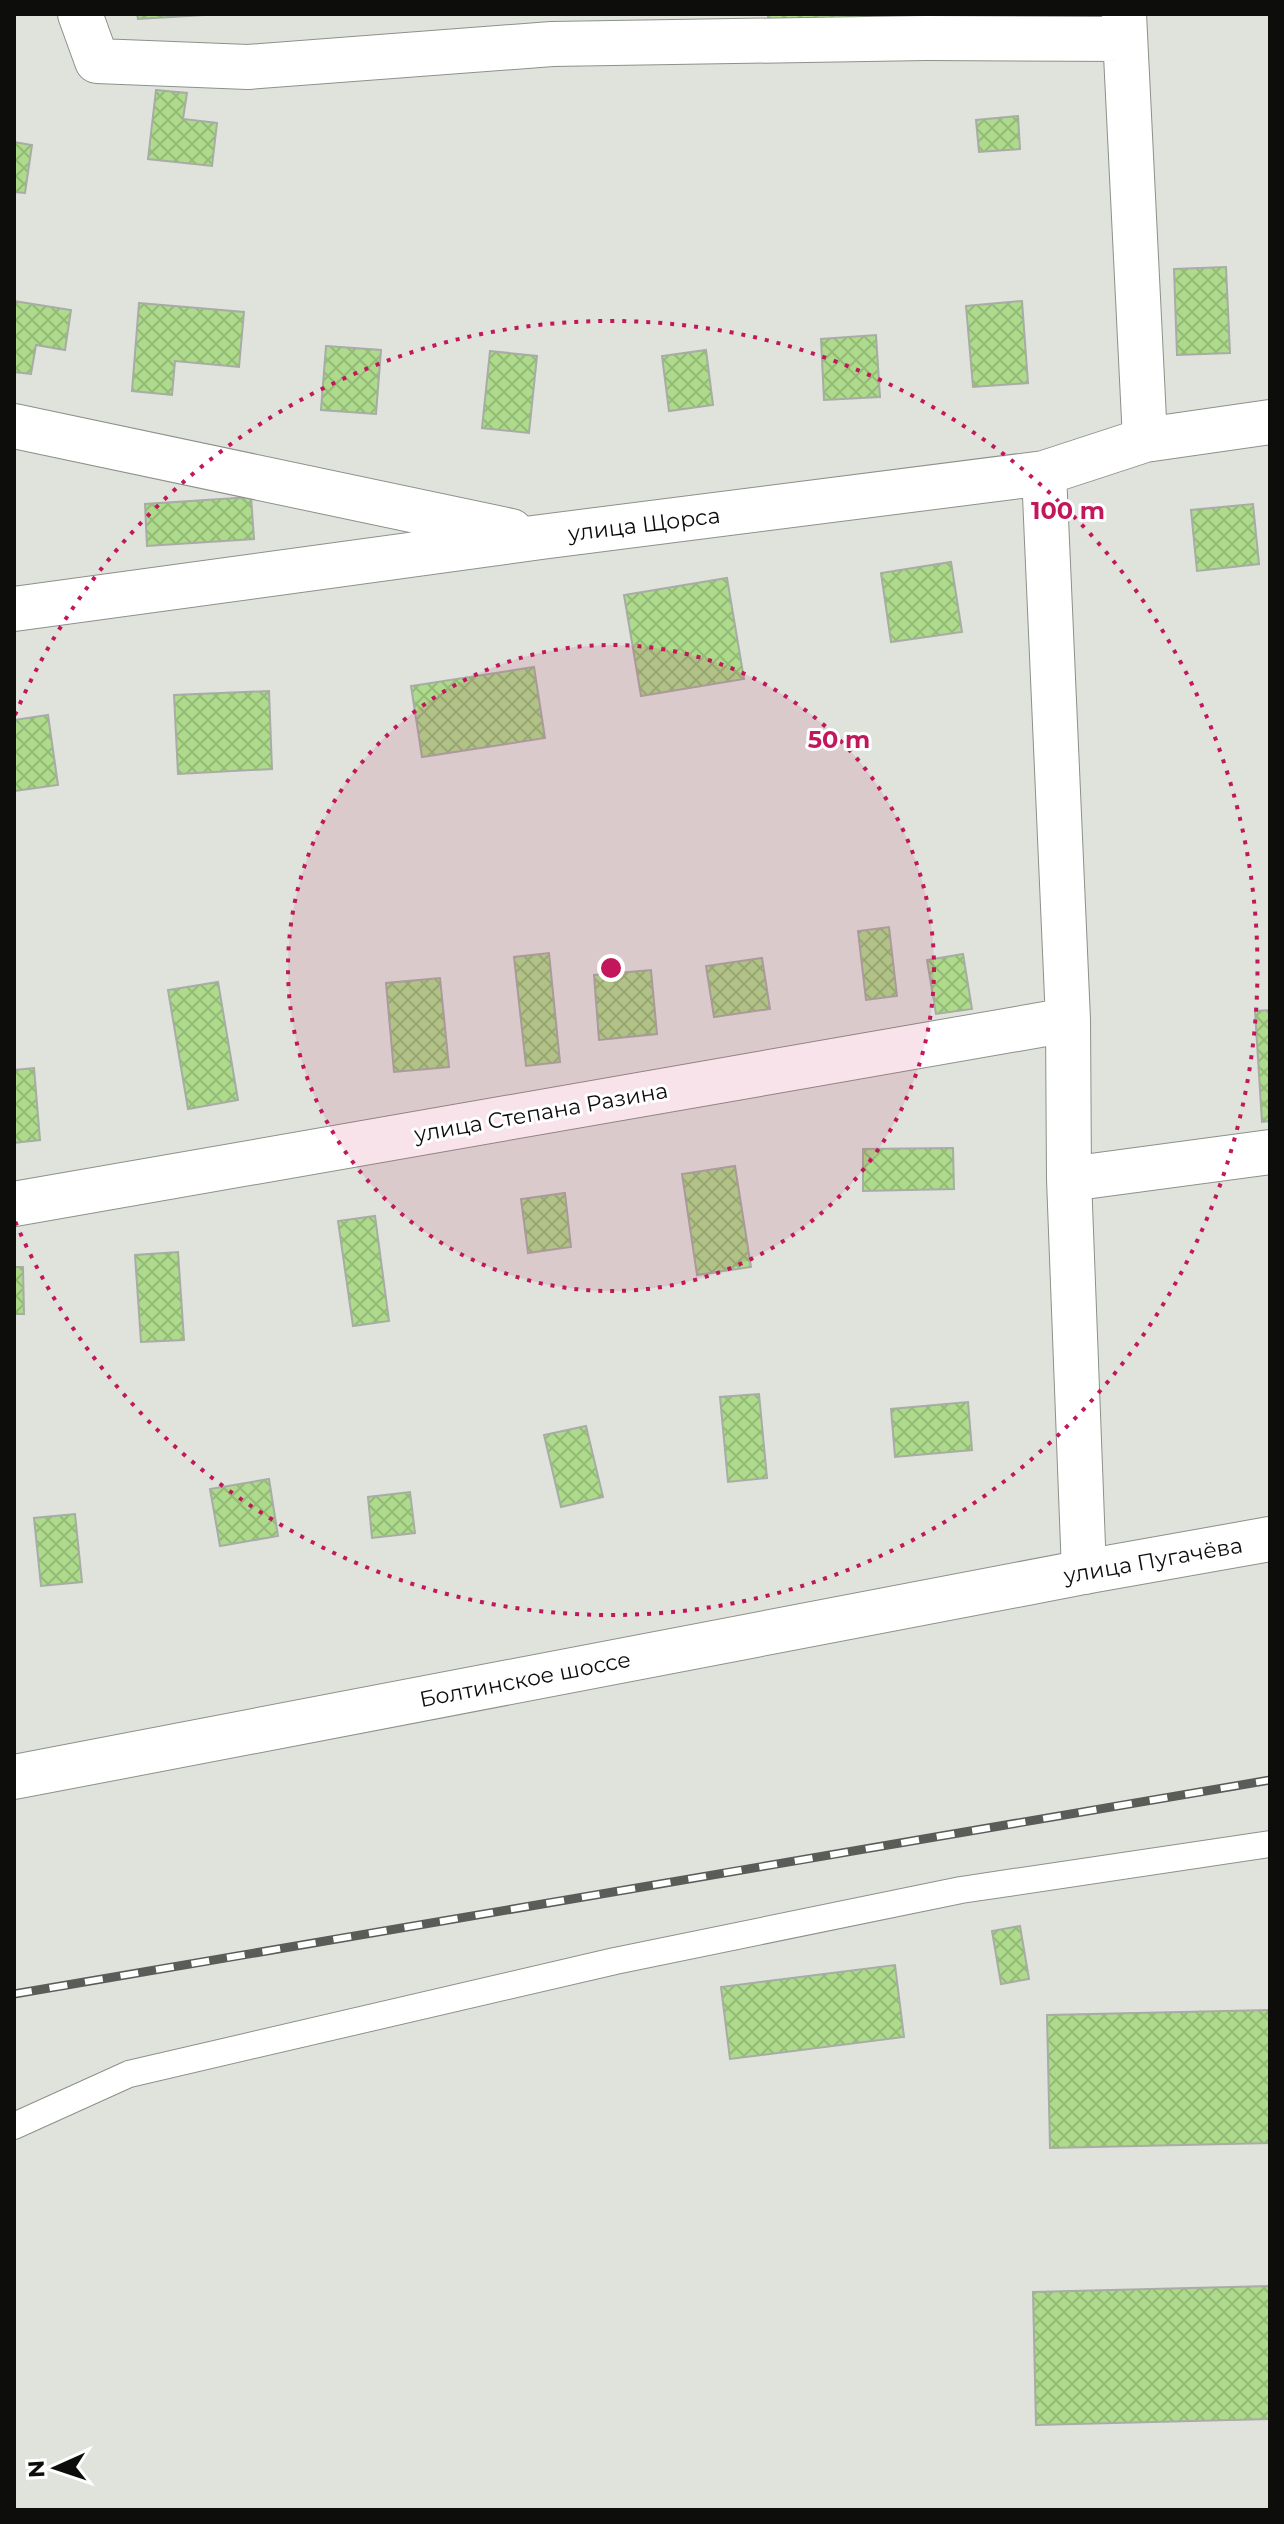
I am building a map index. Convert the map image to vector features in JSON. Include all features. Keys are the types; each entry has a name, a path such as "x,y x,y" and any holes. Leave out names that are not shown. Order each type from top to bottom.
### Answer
{"street":[{"path":"80,14 97,61 248,67 552,44 926,38 1124,26 1145,440"},
{"name":"улица Щорса","path":"14,609 1044,473 1145,440 1270,422"},
{"path":"14,426 541,537"},
{"path":"1044,473 1068,1020 1069,1179 1084,1572"},
{"name":"улица Степана Разина","path":"14,1204 1068,1020"},
{"path":"1069,1179 1270,1152"},
{"name":"улица Пугачёва","path":"1035,1581 1270,1539"},
{"name":"Болтинское шоссе","path":"14,1777 1035,1581"}],"lane":[{"path":"14,2126 129,2074 615,1961 961,1890 1270,1844"}],"building":[{"path":"137,14 204,14 204,15 138,19"},
{"path":"768,14 882,14 882,20 768,23"},
{"path":"156,90 187,93 183,119 217,123 212,166 148,159"},
{"path":"1018,116 1020,149 979,152 976,120"},
{"path":"14,142 32,145 25,193 14,192"},
{"path":"1226,267 1230,353 1177,355 1174,269"},
{"path":"14,301 71,310 65,350 36,345 31,374 14,372"},
{"path":"1022,301 1028,383 973,387 966,306"},
{"path":"139,303 244,312 239,367 175,361 172,395 132,391"},
{"path":"876,335 880,397 824,400 821,339"},
{"path":"326,346 381,350 376,414 321,410"},
{"path":"706,350 713,405 669,411 662,356"},
{"path":"490,351 537,356 529,433 482,428"},
{"path":"251,497 254,539 147,546 145,504"},
{"path":"1253,504 1259,564 1197,571 1191,510"},
{"path":"951,562 962,632 891,642 881,573"},
{"path":"727,578 744,679 641,696 624,595"},
{"path":"534,667 545,738 422,757 411,686"},
{"path":"269,691 272,769 178,774 174,695"},
{"path":"48,715 58,785 14,791 14,720"},
{"path":"889,927 897,996 866,1000 858,931"},
{"path":"549,953 560,1062 526,1066 514,957"},
{"path":"963,954 972,1009 936,1014 927,960"},
{"path":"762,958 770,1009 714,1017 706,966"},
{"path":"651,970 657,1034 599,1040 594,975"},
{"path":"440,978 449,1067 394,1072 386,983"},
{"path":"218,982 238,1100 188,1109 168,990"},
{"path":"1270,1010 1270,1121 1262,1122 1255,1011"},
{"path":"34,1068 40,1140 14,1143 14,1070"},
{"path":"953,1148 954,1189 863,1191 863,1149"},
{"path":"735,1166 751,1267 697,1275 682,1174"},
{"path":"565,1193 571,1247 528,1253 521,1199"},
{"path":"375,1216 389,1321 353,1326 338,1221"},
{"path":"178,1252 184,1340 141,1342 135,1255"},
{"path":"14,1267 23,1267 24,1314 14,1314"},
{"path":"759,1394 767,1478 728,1482 720,1397"},
{"path":"968,1402 972,1450 895,1457 891,1409"},
{"path":"586,1426 603,1497 561,1507 544,1435"},
{"path":"269,1479 278,1536 220,1546 210,1489"},
{"path":"410,1492 415,1533 372,1538 368,1497"},
{"path":"75,1514 82,1582 41,1586 34,1518"},
{"path":"1020,1926 1029,1979 1001,1984 992,1931"},
{"path":"895,1965 904,2037 730,2059 721,1987"},
{"path":"1270,2010 1270,2143 1050,2148 1047,2015"},
{"path":"1270,2286 1270,2419 1036,2425 1033,2292"}],"railway":[{"path":"14,1994 1270,1780"}]}
